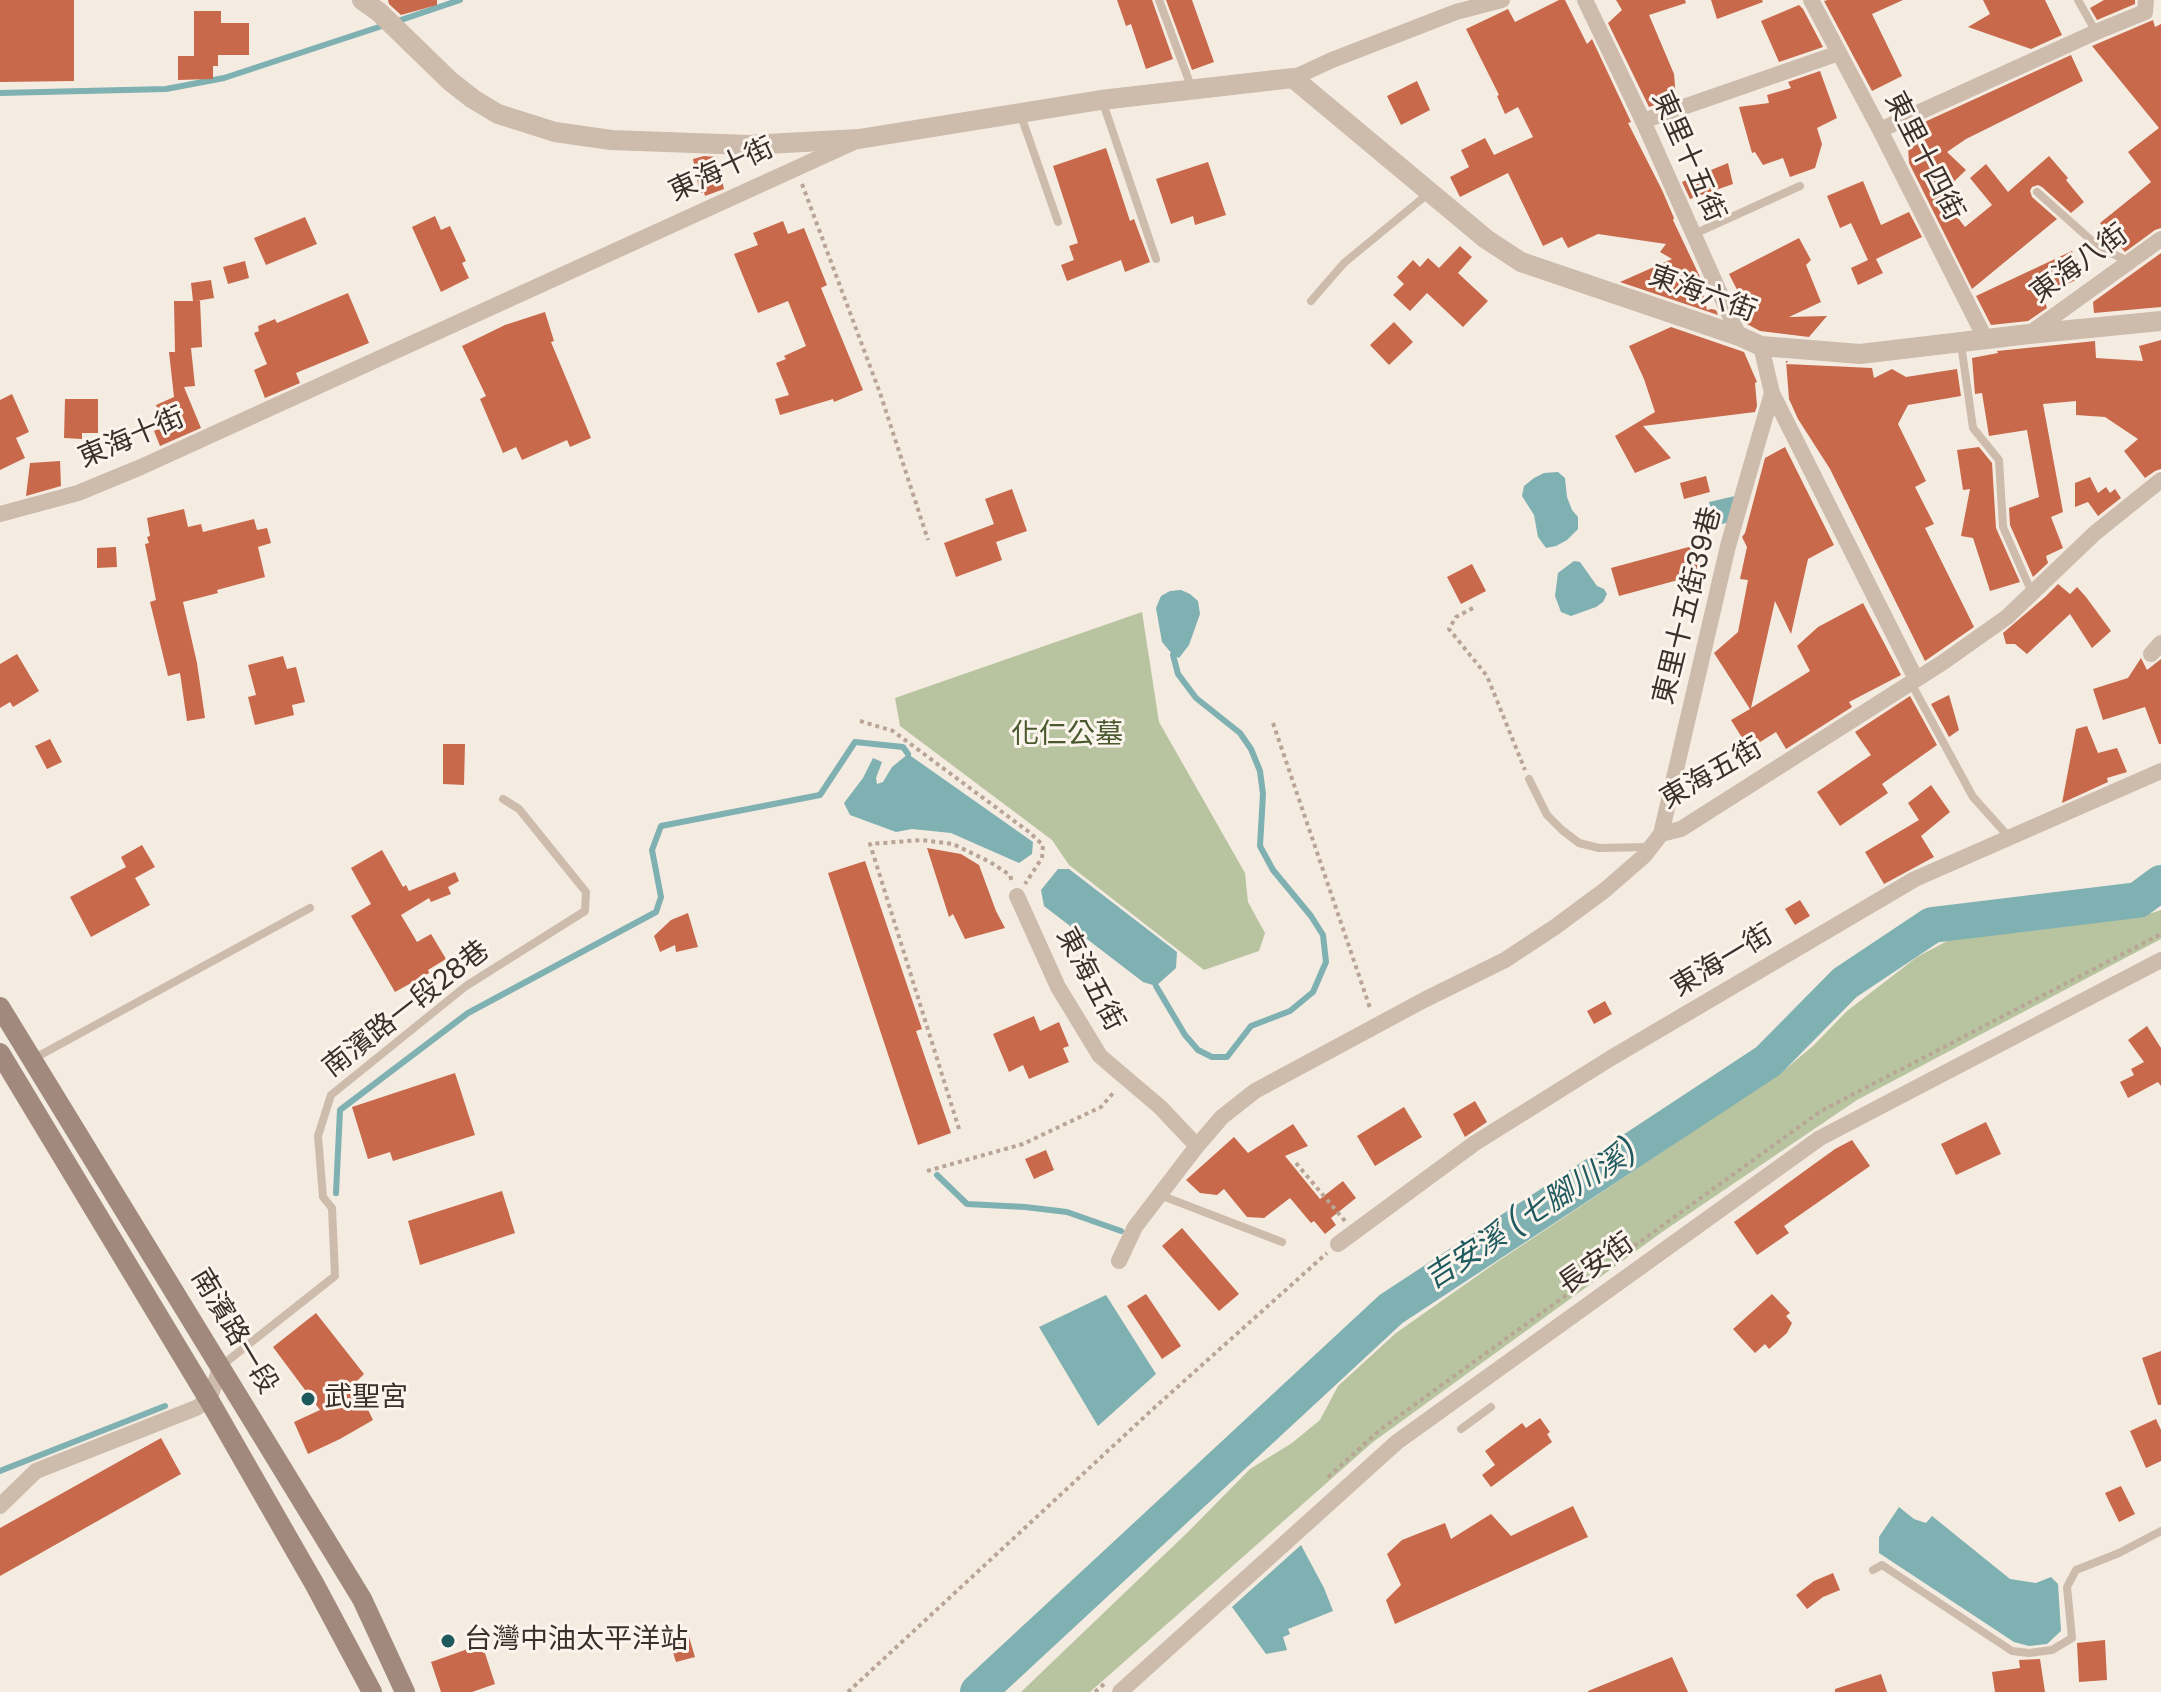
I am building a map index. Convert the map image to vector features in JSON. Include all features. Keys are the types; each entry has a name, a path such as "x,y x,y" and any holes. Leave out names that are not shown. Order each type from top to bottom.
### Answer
{"main road":[{"name":"南濱路一段","path":"0,1007 362,1599 405,1692"},
{"name":"南濱路一段","path":"0,1053 209,1400 372,1692"}],"street":[{"name":"東海十街","path":"0,514 78,493 141,467 859,139 1101,100 1293,78 1456,12 1502,0"},
{"name":"東里十五街","path":"1585,0 1739,336"},
{"name":"東里十四街","path":"1811,0 1986,340"},
{"path":"1880,130 2151,7"},
{"path":"378,13 473,99 498,114 555,132 611,140 748,145 859,139"},
{"path":"1643,121 1839,53"},
{"name":"東海六街","path":"1293,78 1486,239 1521,262 1761,346 1860,354 2161,321"},
{"name":"東海八街","path":"2029,334 2161,239"},
{"path":"1761,346 1772,393 1914,681"},
{"name":"東里十五街39巷","path":"1656,840 1728,546 1772,393"},
{"name":"東海五街","path":"1119,1261 1135,1227 1197,1146 1222,1117 1255,1091 1505,960 1605,890 1644,856 1656,840 1681,829 1914,681 2007,617 2095,533 2161,480"},
{"name":"東海一街","path":"1338,1244 1475,1143 1611,1058 1915,879 2161,771"},
{"name":"東海五街","path":"1017,896 1058,987 1100,1056 1160,1107 1197,1146"},
{"name":"長安街","path":"1120,1692 1397,1442 1820,1138 2161,960"},
{"path":"0,1506 36,1471 196,1408 209,1400 221,1366"}],"lane":[{"path":"1159,0 1192,89"},
{"path":"2078,0 2096,32"},
{"path":"1101,100 1156,259"},
{"path":"1020,113 1058,222"},
{"path":"1694,234 1800,186"},
{"path":"2037,192 2100,248 2128,261"},
{"path":"1311,301 1344,263 1430,193"},
{"path":"1960,343 1973,428 1999,460 2003,527 2032,593"},
{"path":"1914,681 1973,797 2010,837"},
{"path":"1529,779 1547,815 1579,843 1599,848 1656,840"},
{"name":"南濱路一段28巷","path":"221,1366 335,1276 332,1208 323,1197 318,1136 331,1095 466,986 585,911 586,892 519,809 503,799"},
{"path":"32,1059 310,908"},
{"path":"1159,1194 1282,1242"},
{"path":"1461,1429 1491,1407"},
{"path":"1873,1570 1882,1565 2012,1651 2029,1653 2052,1650 2072,1638 2067,1587 2076,1570 2119,1553 2161,1531"}],"path":[{"path":"796,168 880,393 928,540"},
{"path":"1473,608 1456,617 1449,629 1487,676 1529,779"},
{"path":"860,721 893,731 1043,845 1042,858 1017,896"},
{"path":"1273,723 1376,1026"},
{"path":"959,1129 870,844 921,840 953,844 1010,875 1017,896"},
{"path":"927,1171 1036,1138 1101,1107 1126,1077"},
{"path":"1296,1163 1354,1232"},
{"path":"848,1692 1154,1408 1338,1244"}],"green space":[{"name":"化仁公墓","path":"1142,612 1159,722 1245,873 1248,902 1265,933 1259,951 1204,970 1069,865 1052,840 900,726 895,698"},
{"path":"2161,910 2161,939 1857,1100 1665,1230 1373,1442 1090,1692 1021,1692 1250,1469 1292,1443 1320,1420 1338,1386 1396,1333 1782,1072 1847,1011 1917,957 1951,939 2136,918"}],"water":[{"path":"1558,472 1565,478 1567,497 1578,517 1578,529 1567,540 1546,548 1538,537 1534,515 1522,496 1524,486 1534,478 1544,473"},
{"path":"1735,496 1730,522 1714,526 1709,502"},
{"path":"1574,561 1580,562 1597,586 1607,594 1596,607 1571,616 1561,612 1555,596 1558,573"},
{"path":"1181,590 1198,601 1200,614 1189,645 1179,658 1162,642 1156,608 1161,596"},
{"path":"908,754 1033,842 1032,854 1019,863 951,833 912,829 896,832 850,815 844,803 863,778 873,758 882,762 877,784 883,782 892,767"},
{"path":"1058,869 1069,869 1177,952 1176,968 1156,986 1143,982 1044,906 1041,890"},
{"path":"1106,1295 1156,1374 1098,1426 1039,1327"},
{"path":"1899,1507 1914,1519 1926,1523 1932,1516 2010,1579 2036,1583 2051,1577 2058,1584 2061,1631 2047,1644 2029,1646 2014,1642 1879,1553 1879,1537"},
{"path":"1301,1545 1333,1611 1288,1629 1290,1634 1283,1637 1287,1650 1266,1654 1232,1607"}],"building":[{"path":"0,0 74,0 74,81 0,82"},
{"path":"388,0 437,0 437,5 401,15"},
{"path":"1117,0 1152,0 1173,59 1146,69 1131,24 1126,26"},
{"path":"1166,0 1192,0 1214,62 1192,70"},
{"path":"1559,0 1565,0 1587,44 1592,39 1700,277 1707,310 1716,310 1718,315 1620,282 1672,259 1660,252 1666,244 1598,234 1568,248 1562,237 1543,246 1508,173 1460,197 1450,177 1469,167 1461,150 1485,138 1494,155 1533,137 1518,107 1505,114 1499,95 1466,29 1508,9 1515,22"},
{"path":"1616,0 1685,0 1686,3 1649,15 1674,74 1676,98 1649,107 1608,23 1622,10"},
{"path":"1711,0 1762,0 1763,2 1717,19"},
{"path":"1903,0 1872,14 1902,76 1872,91 1824,1"},
{"path":"1983,0 2045,0 2062,35 2031,49 1968,27 1990,14"},
{"path":"2104,0 2135,0 2135,4 2097,20 2090,8"},
{"path":"1799,5 1823,47 1779,62 1761,21"},
{"path":"194,11 221,11 221,23 249,23 249,55 218,55 218,66 213,66 213,79 178,80 178,56 194,56"},
{"path":"2153,20 2155,27 2161,24 2161,228 2125,252 2100,223 2151,182 2128,152 2159,128 2092,46"},
{"path":"2071,55 2083,81 1966,139 1947,152 1966,170 1940,195 1965,227 1992,205 1970,178 1986,164 2008,192 2049,156 2084,202 2071,213 2042,187 2032,187 2032,197 2057,219 1972,289 1909,163 1907,130"},
{"path":"1820,71 1837,118 1817,128 1822,144 1815,168 1790,177 1783,158 1763,165 1755,152 1752,153 1739,107 1769,103 1767,95 1791,88 1788,82"},
{"path":"1417,81 1430,110 1401,125 1387,96"},
{"path":"1106,148 1130,221 1134,219 1150,262 1125,272 1121,260 1067,281 1061,265 1074,260 1069,246 1078,243 1053,166"},
{"path":"717,157 724,189 705,196 704,192 700,193 693,159"},
{"path":"1208,162 1226,215 1195,225 1193,216 1171,224 1156,179"},
{"path":"1728,163 1733,184 1690,199 1682,182"},
{"path":"1863,181 1881,225 1909,212 1922,237 1876,259 1883,273 1858,285 1851,268 1868,260 1851,223 1840,228 1827,196"},
{"path":"435,216 441,230 450,226 466,261 462,263 469,278 441,292 412,227"},
{"path":"305,217 317,244 266,265 254,238"},
{"path":"783,221 788,234 804,228 827,285 821,288 863,390 834,402 833,399 780,415 775,399 789,395 776,363 806,346 788,301 758,313 734,254 758,245 753,233"},
{"path":"1799,238 1811,260 1806,265 1821,302 1789,317 1827,316 1809,337 1760,331 1745,323 1744,320 1752,319 1729,274"},
{"path":"1460,246 1472,257 1458,273 1488,301 1463,327 1427,293 1410,311 1393,295 1404,284 1397,277 1413,260 1420,267 1428,258 1439,268"},
{"path":"2072,251 2084,276 2043,296 2047,308 2028,321 1991,325 1976,296"},
{"path":"2161,253 2161,307 2094,313 2093,302"},
{"path":"245,261 249,278 228,284 223,267"},
{"path":"211,280 214,298 200,300 202,347 191,348 195,386 184,387 201,428 160,446 154,431 165,426 156,405 174,397 169,352 175,352 174,301 193,301 191,283"},
{"path":"348,293 369,343 296,373 300,383 265,398 254,370 267,364 254,333 259,331 258,326 275,319 277,323"},
{"path":"545,312 554,341 551,342 591,438 570,447 567,440 522,460 516,447 503,453 480,399 486,396 462,346 505,325"},
{"path":"1394,322 1413,342 1389,365 1370,345"},
{"path":"1671,327 1744,352 1757,382 1757,406 1755,412 1643,426 1671,458 1635,473 1615,436 1655,412 1629,346"},
{"path":"2161,340 2161,469 2145,478 2124,451 2138,439 2105,417 2076,415 2076,401 2043,404 2063,512 2051,517 2063,548 2046,556 2048,563 2033,577 2010,525 2009,508 2039,497 2027,430 1989,436 1982,393 1975,394 1972,358 1997,351 2095,341 2096,358 2143,361 2139,346"},
{"path":"1786,364 1872,368 1874,378 1892,369 1906,377 1957,369 1961,396 1908,405 1898,424 1926,481 1915,487 1934,524 1925,528 1974,627 1925,661 1830,469 1798,419 1789,399"},
{"path":"12,394 29,432 16,438 25,458 0,470 0,400"},
{"path":"65,399 98,399 98,433 82,433 82,439 64,438"},
{"path":"1785,447 1834,545 1808,559 1791,634 1775,601 1751,708 1810,671 1797,646 1818,627 1863,603 1901,675 1849,702 1852,707 1786,749 1776,732 1749,749 1731,720 1750,709 1714,653 1738,632 1748,580 1740,579 1747,547 1742,537 1765,458"},
{"path":"1979,447 1992,463 1996,528 2020,582 1990,591 1973,538 1961,536 1970,489 1963,490 1957,450"},
{"path":"60,461 61,486 26,496 30,463"},
{"path":"1706,476 1710,492 1684,499 1680,483"},
{"path":"2090,477 2098,493 2106,487 2110,493 2115,489 2121,498 2098,516 2088,502 2075,507 2075,483"},
{"path":"1012,489 1027,531 996,542 1002,560 956,577 944,543 994,524 985,499"},
{"path":"184,509 188,527 201,524 203,532 254,519 257,530 267,528 271,543 258,547 265,577 183,602 205,718 187,721 180,673 168,676 150,602 156,600 145,544 149,543 147,537 150,536 147,518"},
{"path":"1696,545 1704,573 1619,596 1611,568"},
{"path":"116,547 117,567 97,568 97,548"},
{"path":"1472,564 1486,591 1461,604 1447,577"},
{"path":"2058,584 2070,594 2077,587 2111,631 2092,648 2070,614 2027,654 2015,644 2006,644 2003,633"},
{"path":"17,654 39,691 13,707 10,702 0,708 0,664"},
{"path":"283,656 287,669 296,667 305,702 292,705 294,715 255,725 248,697 256,695 248,665"},
{"path":"2141,658 2147,670 2161,659 2161,744 2145,707 2103,720 2093,689 2128,678"},
{"path":"1949,695 1959,730 1949,737 1931,704"},
{"path":"1910,696 1937,745 1882,784 1888,793 1840,826 1817,792 1871,755 1855,732"},
{"path":"2087,726 2098,753 2117,748 2127,772 2107,778 2108,782 2062,803 2076,729"},
{"path":"50,739 62,762 47,769 35,746"},
{"path":"443,744 465,744 464,785 443,784"},
{"path":"1931,785 1950,812 1921,836 1934,857 1884,884 1865,852 1919,820 1908,803"},
{"path":"142,845 155,867 135,878 150,905 91,937 70,897 126,867 121,857"},
{"path":"927,848 961,854 979,865 1005,928 965,939 953,914 949,917"},
{"path":"382,850 403,887 406,885 409,891 455,872 459,881 448,887 451,894 431,902 429,898 401,915 417,942 431,934 446,959 428,970 429,973 395,992 351,916 371,904 351,868"},
{"path":"865,861 922,1029 916,1031 951,1133 918,1145 828,873"},
{"path":"1800,900 1810,916 1795,925 1785,909"},
{"path":"688,913 698,947 676,952 675,945 660,952 654,936 671,920"},
{"path":"1605,1001 1612,1014 1594,1024 1587,1011"},
{"path":"1034,1016 1040,1031 1059,1022 1069,1046 1063,1048 1069,1062 1029,1079 1023,1065 1009,1072 993,1034"},
{"path":"2147,1026 2161,1048 2161,1086 2158,1082 2128,1098 2120,1082 2134,1075 2131,1069 2144,1062 2128,1040"},
{"path":"455,1073 475,1135 393,1161 390,1152 368,1159 352,1107"},
{"path":"1475,1101 1487,1122 1465,1137 1453,1114"},
{"path":"1404,1107 1422,1137 1375,1166 1357,1136"},
{"path":"1986,1122 2001,1154 1956,1175 1941,1144"},
{"path":"1293,1124 1308,1146 1285,1156 1320,1199 1343,1181 1356,1198 1331,1218 1336,1225 1325,1234 1290,1198 1264,1218 1247,1217 1224,1189 1217,1195 1200,1193 1186,1180 1234,1137 1248,1153"},
{"path":"1852,1140 1870,1166 1784,1226 1789,1233 1757,1255 1734,1222"},
{"path":"1046,1150 1054,1170 1034,1179 1025,1159"},
{"path":"502,1191 515,1233 420,1265 408,1221"},
{"path":"1182,1228 1239,1294 1219,1311 1162,1246"},
{"path":"1146,1294 1181,1346 1162,1359 1127,1306"},
{"path":"1772,1294 1790,1313 1786,1316 1792,1323 1787,1333 1769,1349 1765,1344 1755,1353 1733,1329"},
{"path":"316,1313 364,1374 355,1383 373,1420 308,1454 294,1422 320,1410 273,1347"},
{"path":"2161,1351 2161,1405 2158,1405 2142,1358"},
{"path":"1540,1418 1550,1432 1547,1434 1552,1442 1491,1487 1482,1475 1495,1465 1485,1451 1522,1423 1526,1428"},
{"path":"2156,1419 2161,1430 2161,1461 2146,1468 2130,1431"},
{"path":"161,1438 181,1474 0,1576 0,1528"},
{"path":"2121,1486 2135,1514 2119,1522 2105,1493"},
{"path":"1573,1506 1588,1537 1395,1624 1386,1600 1401,1585 1387,1554 1402,1540 1445,1523 1451,1539 1491,1514 1511,1536"},
{"path":"1833,1573 1840,1590 1823,1597 1807,1609 1796,1595 1814,1581"},
{"path":"689,1637 695,1657 676,1662 670,1643"},
{"path":"2105,1640 2107,1680 2079,1682 2077,1643"},
{"path":"482,1644 495,1684 472,1692 441,1692 431,1662"},
{"path":"1672,1657 1688,1692 1588,1692 1588,1691"},
{"path":"2040,1659 2045,1692 1995,1692 1992,1672 2020,1668 2019,1660"},
{"path":"1881,1674 1887,1692 1835,1692 1835,1689"}],"waterway":[{"path":"395,22 460,0"},
{"path":"0,93 166,89 224,78 385,25"},
{"path":"1156,986 1185,1035 1198,1050 1212,1057 1227,1057 1251,1026 1290,1011 1313,992 1326,962 1323,935 1273,870 1260,846 1263,794 1260,771 1251,749 1240,733 1196,698 1178,674 1173,655"},
{"path":"336,1193 340,1110 468,1013 656,912 661,897 652,850 661,826 820,795 855,742 903,747 908,754"},
{"name":"吉安溪 (七腳川溪)","path":"978,1692 1391,1309 1768,1061 1845,983 1932,925 2138,900 2161,883"},
{"path":"937,1175 967,1204 1067,1212 1121,1231"},
{"path":"0,1471 165,1406"}],"place":[{"name":"武聖宮","path":"308,1399"},
{"name":"台灣中油太平洋站","path":"448,1641"}]}
